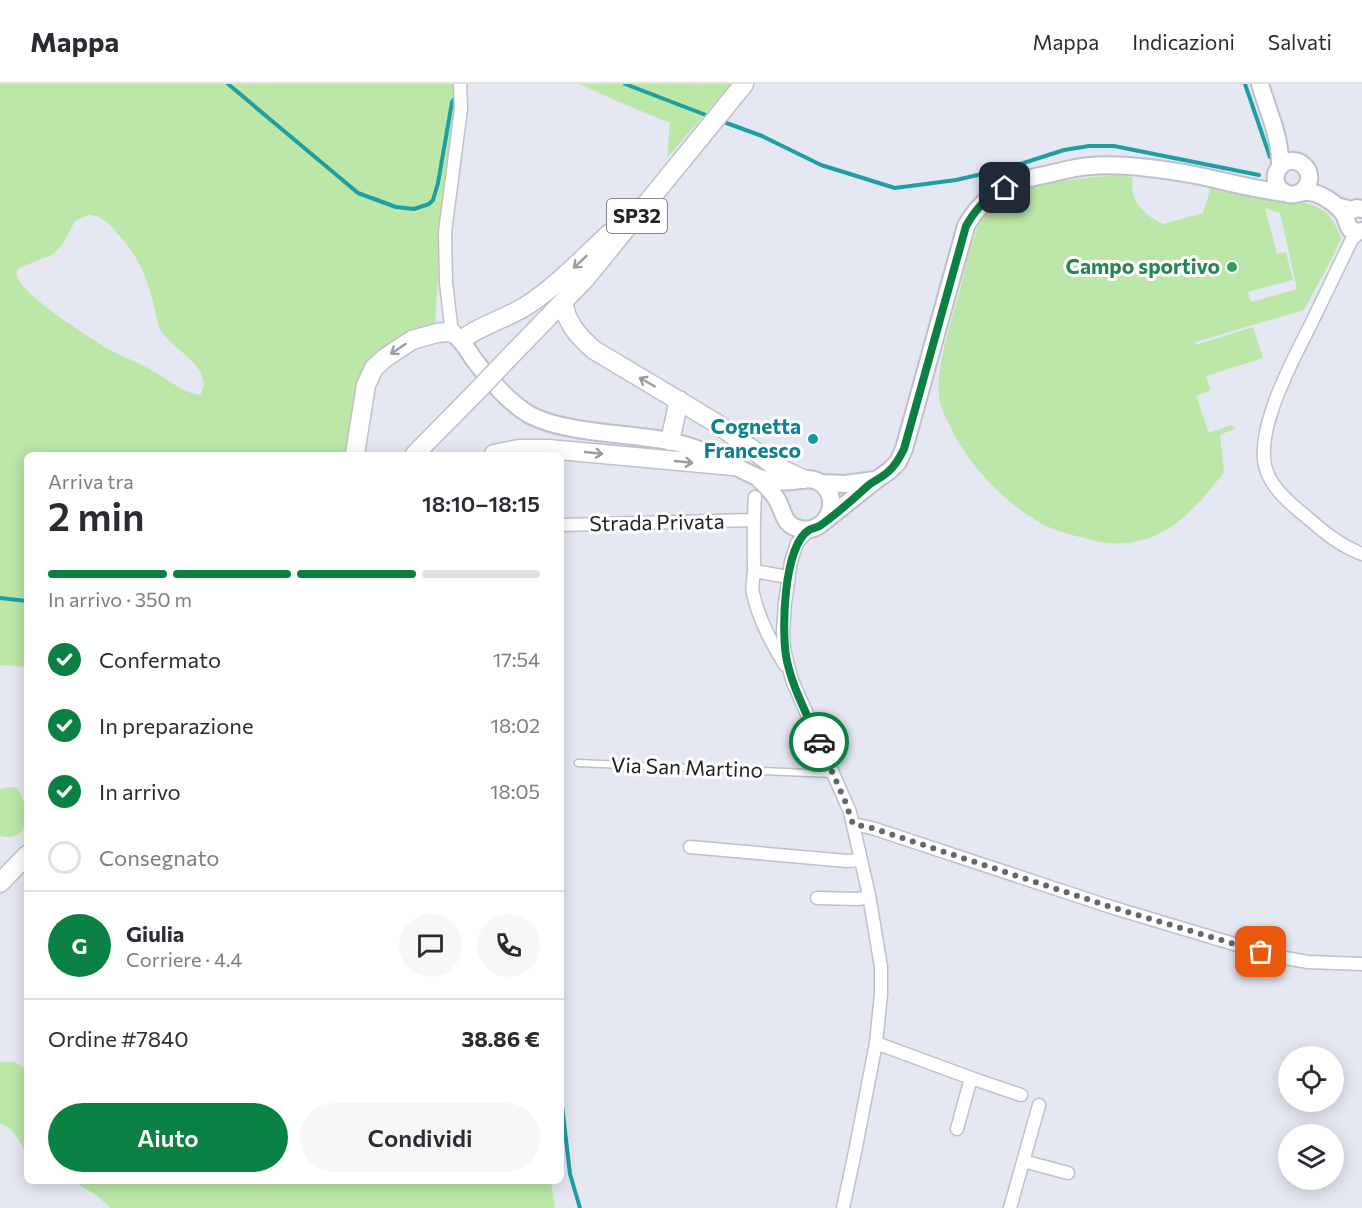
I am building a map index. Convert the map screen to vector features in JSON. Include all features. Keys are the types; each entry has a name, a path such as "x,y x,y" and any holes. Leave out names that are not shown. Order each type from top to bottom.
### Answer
{"main road":[{"name":"SP32","path":"417,452 585,279 744,84"},
{"path":"355,452 369,376 385,358 412,340 446,332 457,337 520,310 538,298 615,230 695,145"},
{"path":"564,302 572,327 589,346 723,428 775,466 806,481"},
{"path":"670,441 679,400"},
{"path":"504,452 519,449 548,449 733,466"},
{"path":"0,883 24,858"}],"street":[{"path":"460,84 461,109 445,232 446,283 457,337 499,389 519,407 550,423 670,441 702,451 757,477 775,481 845,484 876,480"},
{"path":"1260,84 1278,139 1283,168 1276,184 1280,189 1293,193 1308,185 1310,177"},
{"path":"1241,185 1265,183 1283,168 1303,164 1310,177 1349,219"},
{"path":"843,1208 876,1043 881,967 853,824 790,673 784,649 783,631 788,577 794,552 800,539 809,530 820,526 898,462 904,449 966,226 983,202 992,195 1038,176 1090,166 1150,168 1257,189 1293,193 1312,192 1349,219"},
{"path":"1349,219 1278,391 1268,424 1264,459 1267,472 1286,499 1328,535 1362,554"},
{"path":"757,477 771,491 780,505 792,538 794,552"},
{"path":"780,505 785,490 806,481 829,492 832,501 830,514 826,520"},
{"path":"755,497 752,592 764,627 790,673"},
{"name":"Strada Privata","path":"564,525 753,520"},
{"path":"787,522 797,528 809,530"},
{"path":"754,571 788,577"},
{"path":"853,824 872,828 1111,907 1274,956 1308,962 1362,964"},
{"path":"690,847 847,861 861,860"},
{"path":"817,898 869,897"},
{"path":"876,1043 1021,1095"},
{"path":"957,1130 971,1078"},
{"path":"1010,1208 1039,1105"},
{"path":"1023,1161 1068,1173"}],"lane":[{"name":"Via San Martino","path":"578,763 833,774"}],"green space":[{"path":"0,84 459,84 439,262 435,324 385,349 352,452 24,452 24,667 0,665","holes":["88,215 102,218 125,242 139,264 146,279 160,329 190,359 202,376 204,385 200,395 181,388 88,336 31,294 17,275 19,268 54,254 64,242 75,221"]},
{"path":"580,84 731,84 667,158 670,123"},
{"path":"1115,175 1133,177 1135,200 1144,211 1163,224 1203,213 1211,187 1287,199 1315,206 1330,217 1341,238 1304,310 1195,342 1196,345 1253,327 1263,358 1206,376 1211,390 1196,396 1209,433 1232,425 1236,428 1220,435 1224,472 1196,506 1161,533 1133,542 1108,543 1054,529 1037,521 1001,494 979,471 954,434 941,405 939,383 946,340 972,242 987,212 1007,198 1036,187 1068,180","holes":["1265,208 1280,213 1297,289 1251,302 1248,292 1293,280 1286,252 1277,254"]},
{"path":"17,788 24,804 24,827 18,834 11,837 0,836 0,789"},
{"path":"0,1062 15,1062 24,1068 24,1150 13,1132 0,1123"},
{"path":"78,1184 551,1184 555,1208 111,1208"}],"waterway":[{"path":"228,84 358,193 396,207 414,209 429,204 433,200 452,102 456,97"},
{"path":"625,84 711,117"},
{"path":"1245,84 1270,157"},
{"path":"721,121 762,136 821,165 895,188 956,180 1008,168 1064,150 1089,146 1114,146 1259,175"},
{"path":"0,598 24,601"},
{"path":"564,1123 570,1174 580,1208"}],"way so far":[{"path":"819,742 850,812 853,824 872,828 1111,907 1261,952"}],"place":[{"name":"Campo sportivo","path":"1232,267"},
{"name":"Cognetta Francesco","path":"813,439"}],"route":[{"path":"819,742 792,680 784,649 783,631 788,577 797,543 809,530 824,523 898,462 904,449 966,226 983,202 1005,188"}]}
